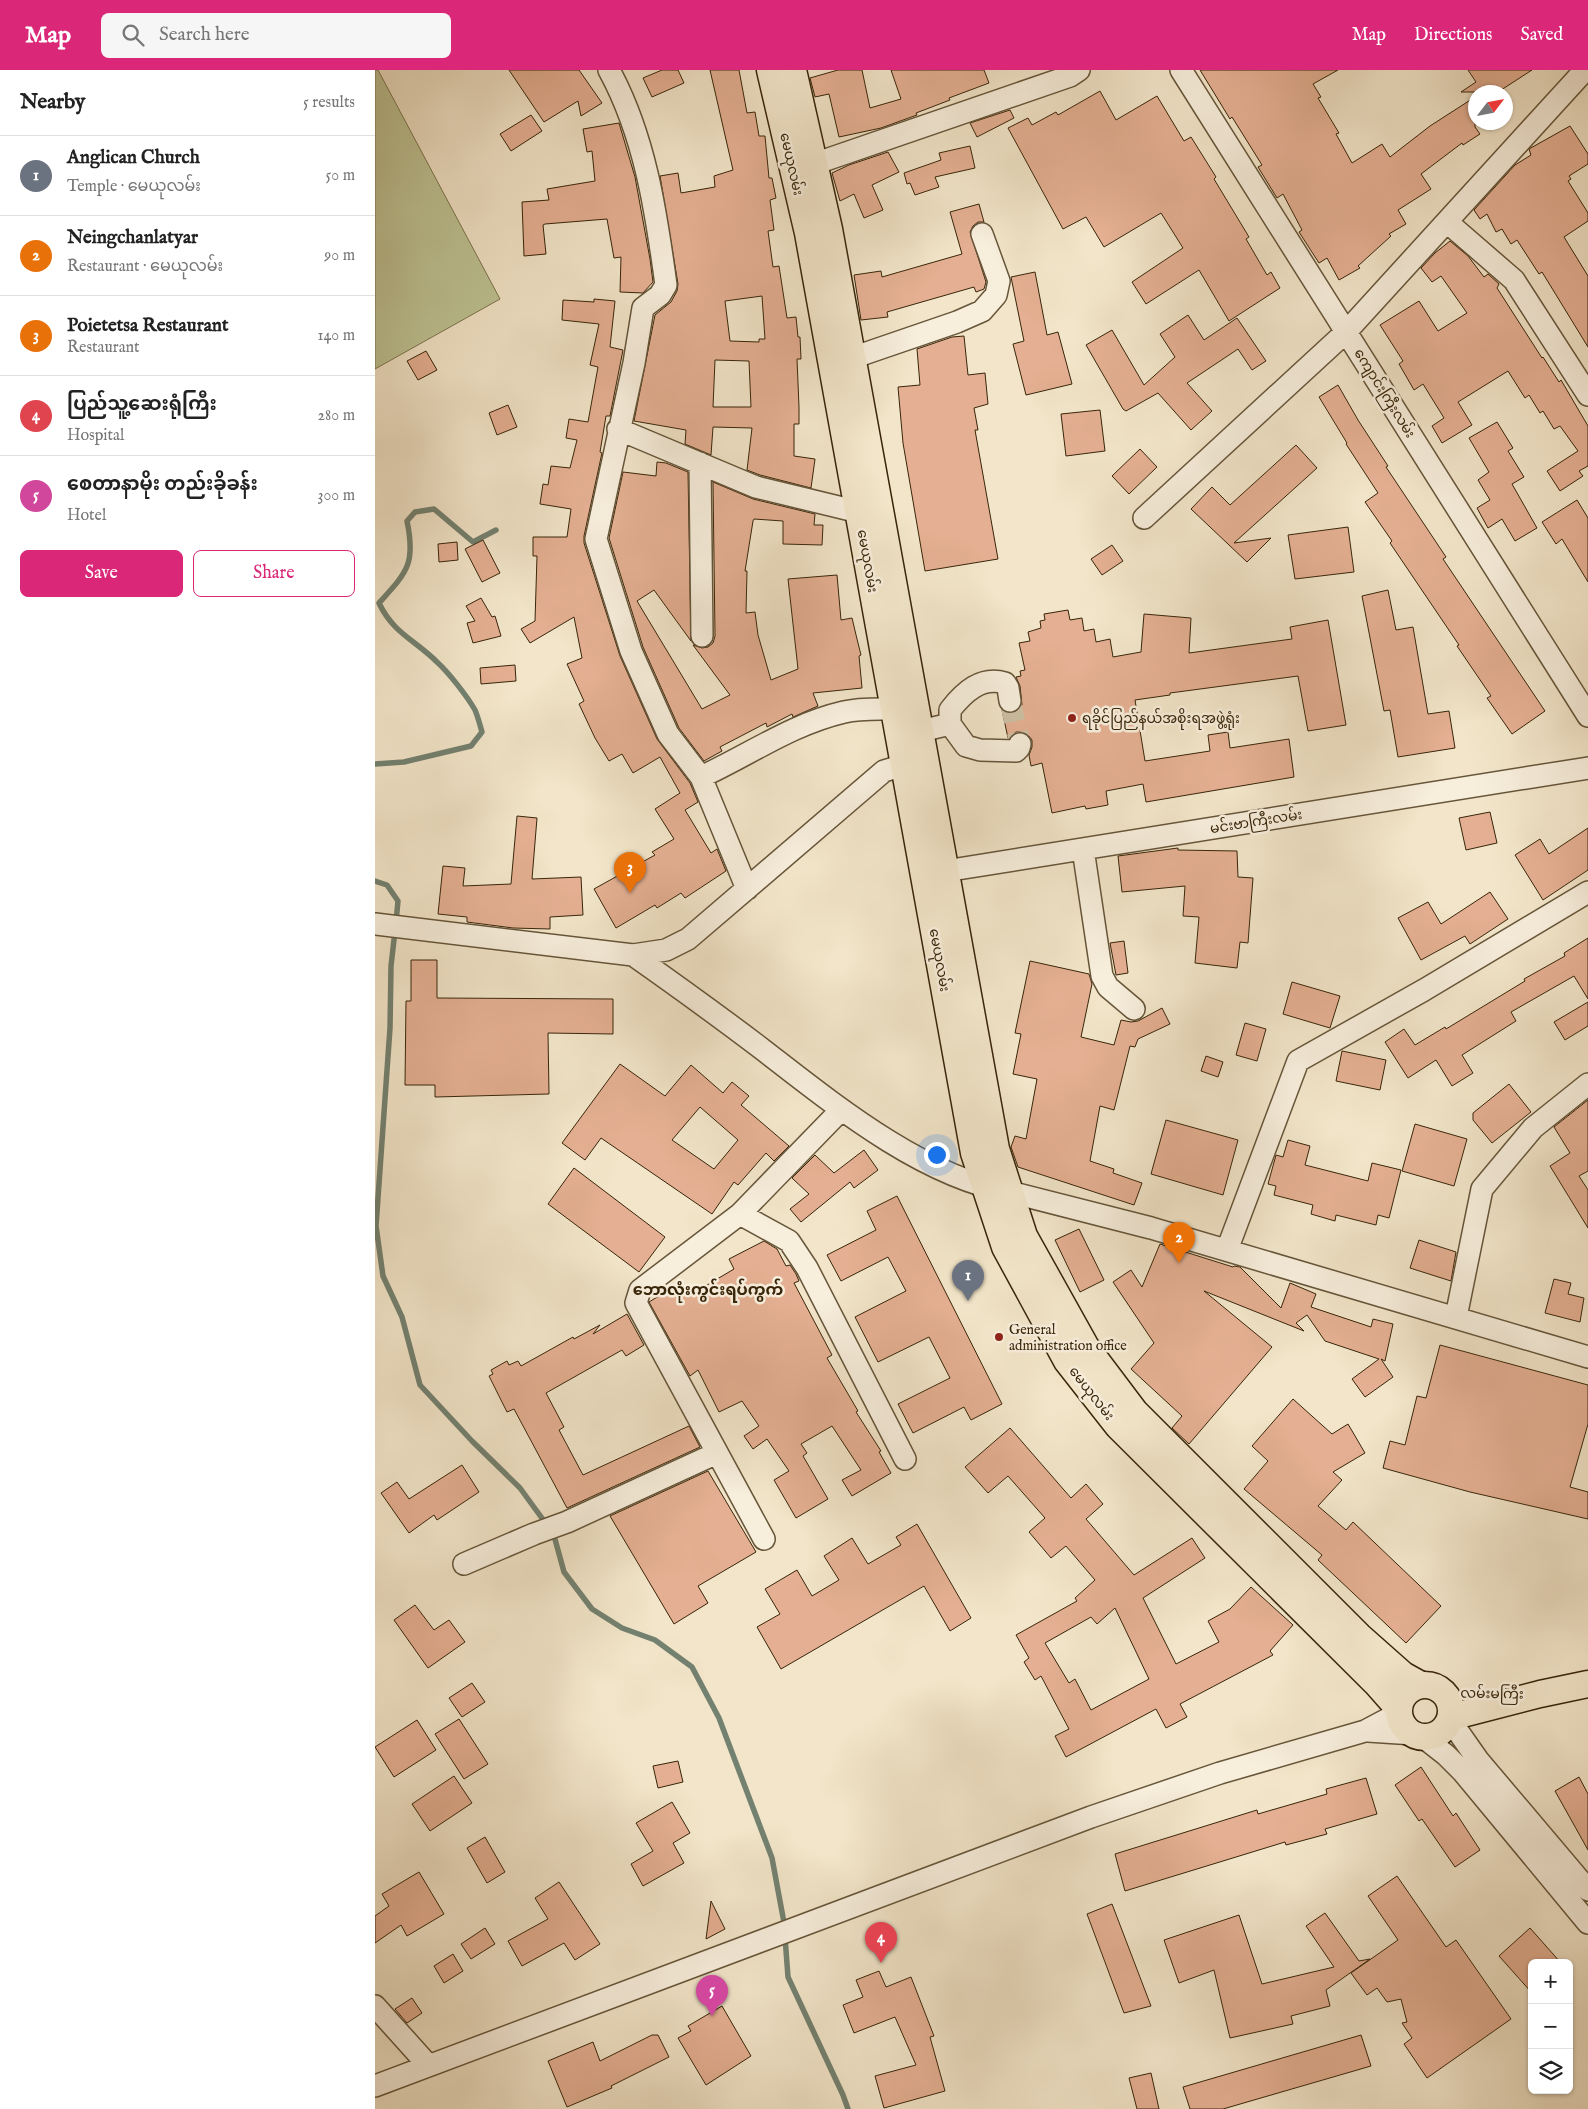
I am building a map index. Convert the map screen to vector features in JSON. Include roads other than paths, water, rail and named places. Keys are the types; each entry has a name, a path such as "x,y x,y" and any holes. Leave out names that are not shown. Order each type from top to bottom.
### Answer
{"main road":[{"name":"မေယုလမ်း","path":"770,70 808,233 895,709 910,734 904,765 935,871"},
{"name":"မေယုလမ်း","path":"793,70 829,229 852,358 910,734 935,871 996,1149 998,1190 1005,1247 1063,1353 1118,1426 1376,1683 1399,1711"},
{"name":"မေယုလမ်း","path":"998,1190 1086,1347 1135,1412 1359,1636 1403,1675 1441,1704"},
{"name":"လမ်းမကြီး","path":"1441,1704 1540,1694 1588,1684"},
{"path":"1409,1691 1441,1704 1439,1733 1418,1736 1404,1726 1399,1711 1404,1696 1409,1691"}],"street":[{"path":"609,70 619,88 640,144 659,229 666,285 660,294 643,308 634,363 618,429 609,483 596,539 631,651 668,734 701,777 747,889"},
{"path":"814,164 1061,79 1079,70"},
{"name":"ကျောင်းကြီးလမ်း","path":"1181,70 1588,716"},
{"path":"1144,518 1346,332 1585,70"},
{"path":"1447,222 1515,280 1588,395"},
{"path":"852,358 957,322 982,311 996,295 999,281 981,234"},
{"path":"618,429 756,487 859,512"},
{"path":"700,463 702,636"},
{"path":"1010,701 1008,688 1005,683 995,680 971,687 950,710 950,724 966,746 980,750 1016,751 1020,744"},
{"path":"701,777 730,764 784,732 812,722 846,711 895,709"},
{"path":"910,734 950,724"},
{"path":"377,924 633,955 666,950 689,939 884,771 904,765"},
{"name":"မင်းဗာကြီးလမ်း","path":"935,871 1588,768"},
{"path":"1083,849 1102,976 1108,987 1134,1009"},
{"path":"1227,1250 1298,1061 1424,990 1588,892"},
{"path":"633,955 701,1002 841,1110 927,1164 998,1190 1151,1228 1588,1357"},
{"path":"1456,1317 1482,1189 1533,1128 1588,1084"},
{"path":"764,1539 636,1303 640,1290 740,1214 841,1110"},
{"path":"740,1214 789,1242 798,1254 807,1268 905,1459"},
{"path":"465,1564 567,1522 717,1453"},
{"path":"1441,1704 1479,1760 1588,1890"},
{"path":"375,2086 1091,1817 1229,1770 1365,1731 1399,1711"},
{"path":"1365,1731 1418,1736 1446,1755 1463,1772 1588,1923"},
{"path":"375,2006 428,2065"}],"waterway":[{"path":"375,764 404,762 471,746 482,732 475,710 447,672 391,622 379,603 403,575 407,567 410,548 407,521 415,512 434,509 473,542 496,530"},
{"path":"375,881 387,885 398,901 396,922"},
{"path":"395,931 391,966 390,1028 376,1226 383,1276 402,1317 420,1385 472,1441 520,1488 547,1525"},
{"path":"553,1532 564,1572 592,1609 622,1628 655,1640 692,1667 719,1718 772,1858 785,1928"},
{"path":"785,1937 788,1977 848,2109"}],"tunnel":[{"path":"1010,701 1020,744"}],"place":[{"name":"ရခိုင်ပြည်နယ်အစိုးရအဖွဲ့ရုံး","path":"1072,718"},
{"name":"Poietetsa Restaurant","path":"630,893"},
{"name":"Neingchanlatyar","path":"1179,1263"},
{"name":"Anglican Church","path":"968,1301"},
{"name":"General administration office","path":"999,1337"},
{"name":"ပြည်သူ့ဆေးရုံကြီး","path":"881,1963"},
{"name":"စေတာနာမိုး တည်းခိုခန်း","path":"712,2016"}],"district":[{"name":"ဘောလုံးကွင်းရပ်ကွက်","path":"708,1289"}]}
